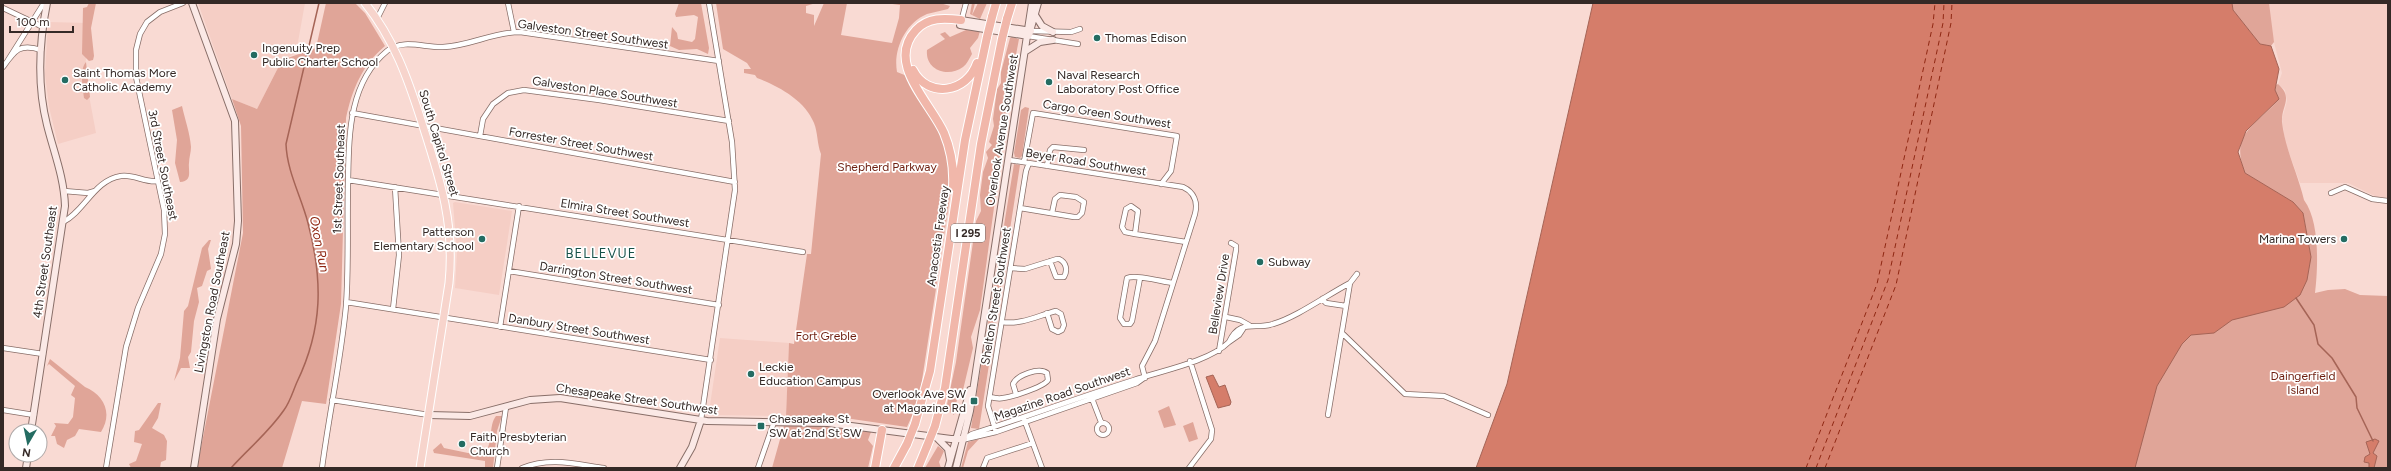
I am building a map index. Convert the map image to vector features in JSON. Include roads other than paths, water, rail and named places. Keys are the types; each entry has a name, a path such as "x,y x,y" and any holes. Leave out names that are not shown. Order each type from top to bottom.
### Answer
{"highway":[{"path":"990,17 992,3"},
{"name":"Anacostia Freeway","path":"894,468 907,444 915,424 928,379 965,140 985,37 990,17 996,3"},
{"name":"I 295","path":"918,468 935,426 945,388 981,144 1002,39 1012,3"},
{"path":"944,278 945,248 953,188 952,160 941,127 908,70 906,51 912,35 926,22 941,18 960,23"},
{"path":"960,23 932,25 919,33 913,43 910,56 913,69 920,80 930,87 948,89 958,86 966,80 976,67 985,37"},
{"path":"875,468 882,430"}],"main road":[{"name":"South Capitol Street","path":"365,3 377,19 394,47 423,126 445,194 450,223 451,252 444,318 420,468"}],"street":[{"path":"3,67 5,59 44,3"},
{"name":"4th Street Southeast","path":"32,423 63,222 64,191 44,108 41,50 47,3"},
{"name":"3rd Street Southeast","path":"106,468 128,340 164,242 165,217 136,78 135,54 140,34 147,22 160,12 183,3"},
{"name":"Livingston Road Southeast","path":"192,3 235,121 238,221 236,244 217,319 194,468"},
{"path":"377,19 385,3"},
{"path":"508,3 514,32"},
{"path":"966,3 960,23 1029,32 1073,31 1080,29"},
{"path":"1029,32 1032,3"},
{"path":"1029,32 1038,3"},
{"path":"680,468 692,447 701,420 730,239 736,182 729,121 710,4"},
{"path":"3,8 43,27"},
{"path":"1035,15 1042,26 1053,32"},
{"name":"Galveston Street Southwest","path":"394,47 409,44 450,46 492,35 514,32 719,62"},
{"path":"1029,32 1053,40 1078,44"},
{"name":"Overlook Avenue Southwest","path":"956,468 970,411 975,369 1029,32"},
{"path":"1026,51 1040,42 1053,40"},
{"path":"5,59 23,47 41,50"},
{"name":"1st Street Southeast","path":"322,468 346,302 349,140 352,113 360,90 372,68 386,52 394,47"},
{"name":"Galveston Place Southwest","path":"480,136 483,119 493,104 508,93 524,90 599,100 729,121"},
{"name":"Cargo Green Southwest","path":"1033,112 1177,136"},
{"name":"Shelton Street Southwest","path":"995,429 989,409 990,397 1027,162 1033,112"},
{"name":"Forrester Street Southwest","path":"352,113 736,182"},
{"name":"Beyer Road Southwest","path":"1161,184 1171,171 1177,136"},
{"path":"1047,166 1050,150 1053,147 1084,150"},
{"name":"Beyer Road Southwest","path":"1009,160 1185,188 1195,200 1196,212 1155,341 1142,366 1145,378"},
{"path":"64,191 88,193 120,176 158,181"},
{"name":"Elmira Street Southwest","path":"348,180 730,239 803,252"},
{"path":"393,309 399,262 395,187"},
{"path":"2330,193 2345,187 2372,199 2388,201"},
{"path":"63,222 86,202 95,190"},
{"path":"1020,208 1052,213 1078,217 1082,213 1084,202 1078,197 1060,195 1054,199 1052,213"},
{"path":"500,327 519,206"},
{"path":"1135,234 1138,211 1136,208 1128,207 1125,211 1122,227 1125,232 1135,234 1186,242"},
{"name":"Belleview Drive","path":"1220,351 1236,250 1236,246 1231,243"},
{"path":"1010,268 1023,270 1050,261 1059,259 1064,262 1067,271 1064,277 1056,277 1050,261"},
{"name":"Darrington Street Southwest","path":"509,271 719,305"},
{"path":"1226,317 1240,320 1249,324 1275,324 1350,284 1358,274"},
{"path":"1140,278 1132,321 1128,324 1124,324 1120,318 1126,282 1129,277 1140,278 1173,283"},
{"path":"1328,415 1350,284"},
{"path":"1322,299 1326,303 1346,306"},
{"name":"Danbury Street Southwest","path":"346,302 710,360"},
{"path":"1002,322 1016,323 1047,313 1056,311 1060,314 1064,325 1062,330 1056,332 1052,329 1047,313"},
{"path":"1220,351 1228,342 1232,334 1243,329 1249,324"},
{"path":"1342,334 1405,394 1444,396 1488,415"},
{"path":"3,348 43,354"},
{"name":"Magazine Road Southwest","path":"964,439 974,438 995,429 1092,396 1137,383 1145,378 1220,351"},
{"path":"1190,361 1212,430 1211,439 1190,468"},
{"name":"Overlook Avenue Southwest","path":"948,468 975,369"},
{"path":"990,397 1001,399 1016,394 1044,384 1048,380 1047,372 1039,370 1016,378 1013,384 1016,394"},
{"path":"1092,396 1101,422"},
{"name":"Chesapeake Street Southwest","path":"429,416 470,416 530,400 560,398 701,420 828,423 936,437 964,439"},
{"path":"332,400 429,416"},
{"path":"497,468 506,407"},
{"path":"3,410 34,415"},
{"path":"1024,419 1042,468"},
{"path":"758,468 774,422"},
{"path":"936,437 948,449 948,468"},
{"path":"983,468 983,463 987,458 1033,443"},
{"path":"522,468 542,462 559,461 604,468"},
{"path":"558,468 559,461"}],"waterway":[{"name":"Oxon Run","path":"231,468 272,426 286,407 306,362 316,323 318,284 313,244 308,223 289,164 286,144 319,3"},
{"path":"2296,298 2314,325 2318,344 2332,358 2356,397 2357,408 2373,441"}],"place":[{"name":"Thomas Edison","path":"1097,38"},
{"name":"Ingenuity Prep Public Charter School","path":"254,55"},
{"name":"Saint Thomas More Catholic Academy","path":"65,80"},
{"name":"Naval Research Laboratory Post Office","path":"1049,82"},
{"name":"Patterson Elementary School","path":"482,239"},
{"name":"Marina Towers","path":"2344,239"},
{"name":"Subway","path":"1260,262"},
{"name":"Leckie Education Campus","path":"751,374"},
{"name":"Overlook Ave SW at Magazine Rd","path":"974,401"},
{"name":"Chesapeake St SW at 2nd St SW","path":"761,426"},
{"name":"Faith Presbyterian Church","path":"462,444"}],"district":[{"name":"BELLEVUE","path":"601,253"}],"park label":[{"name":"Shepherd Parkway","path":"887,167"},
{"name":"Fort Greble","path":"826,336"},
{"name":"Daingerfield Island","path":"2303,383"}]}
